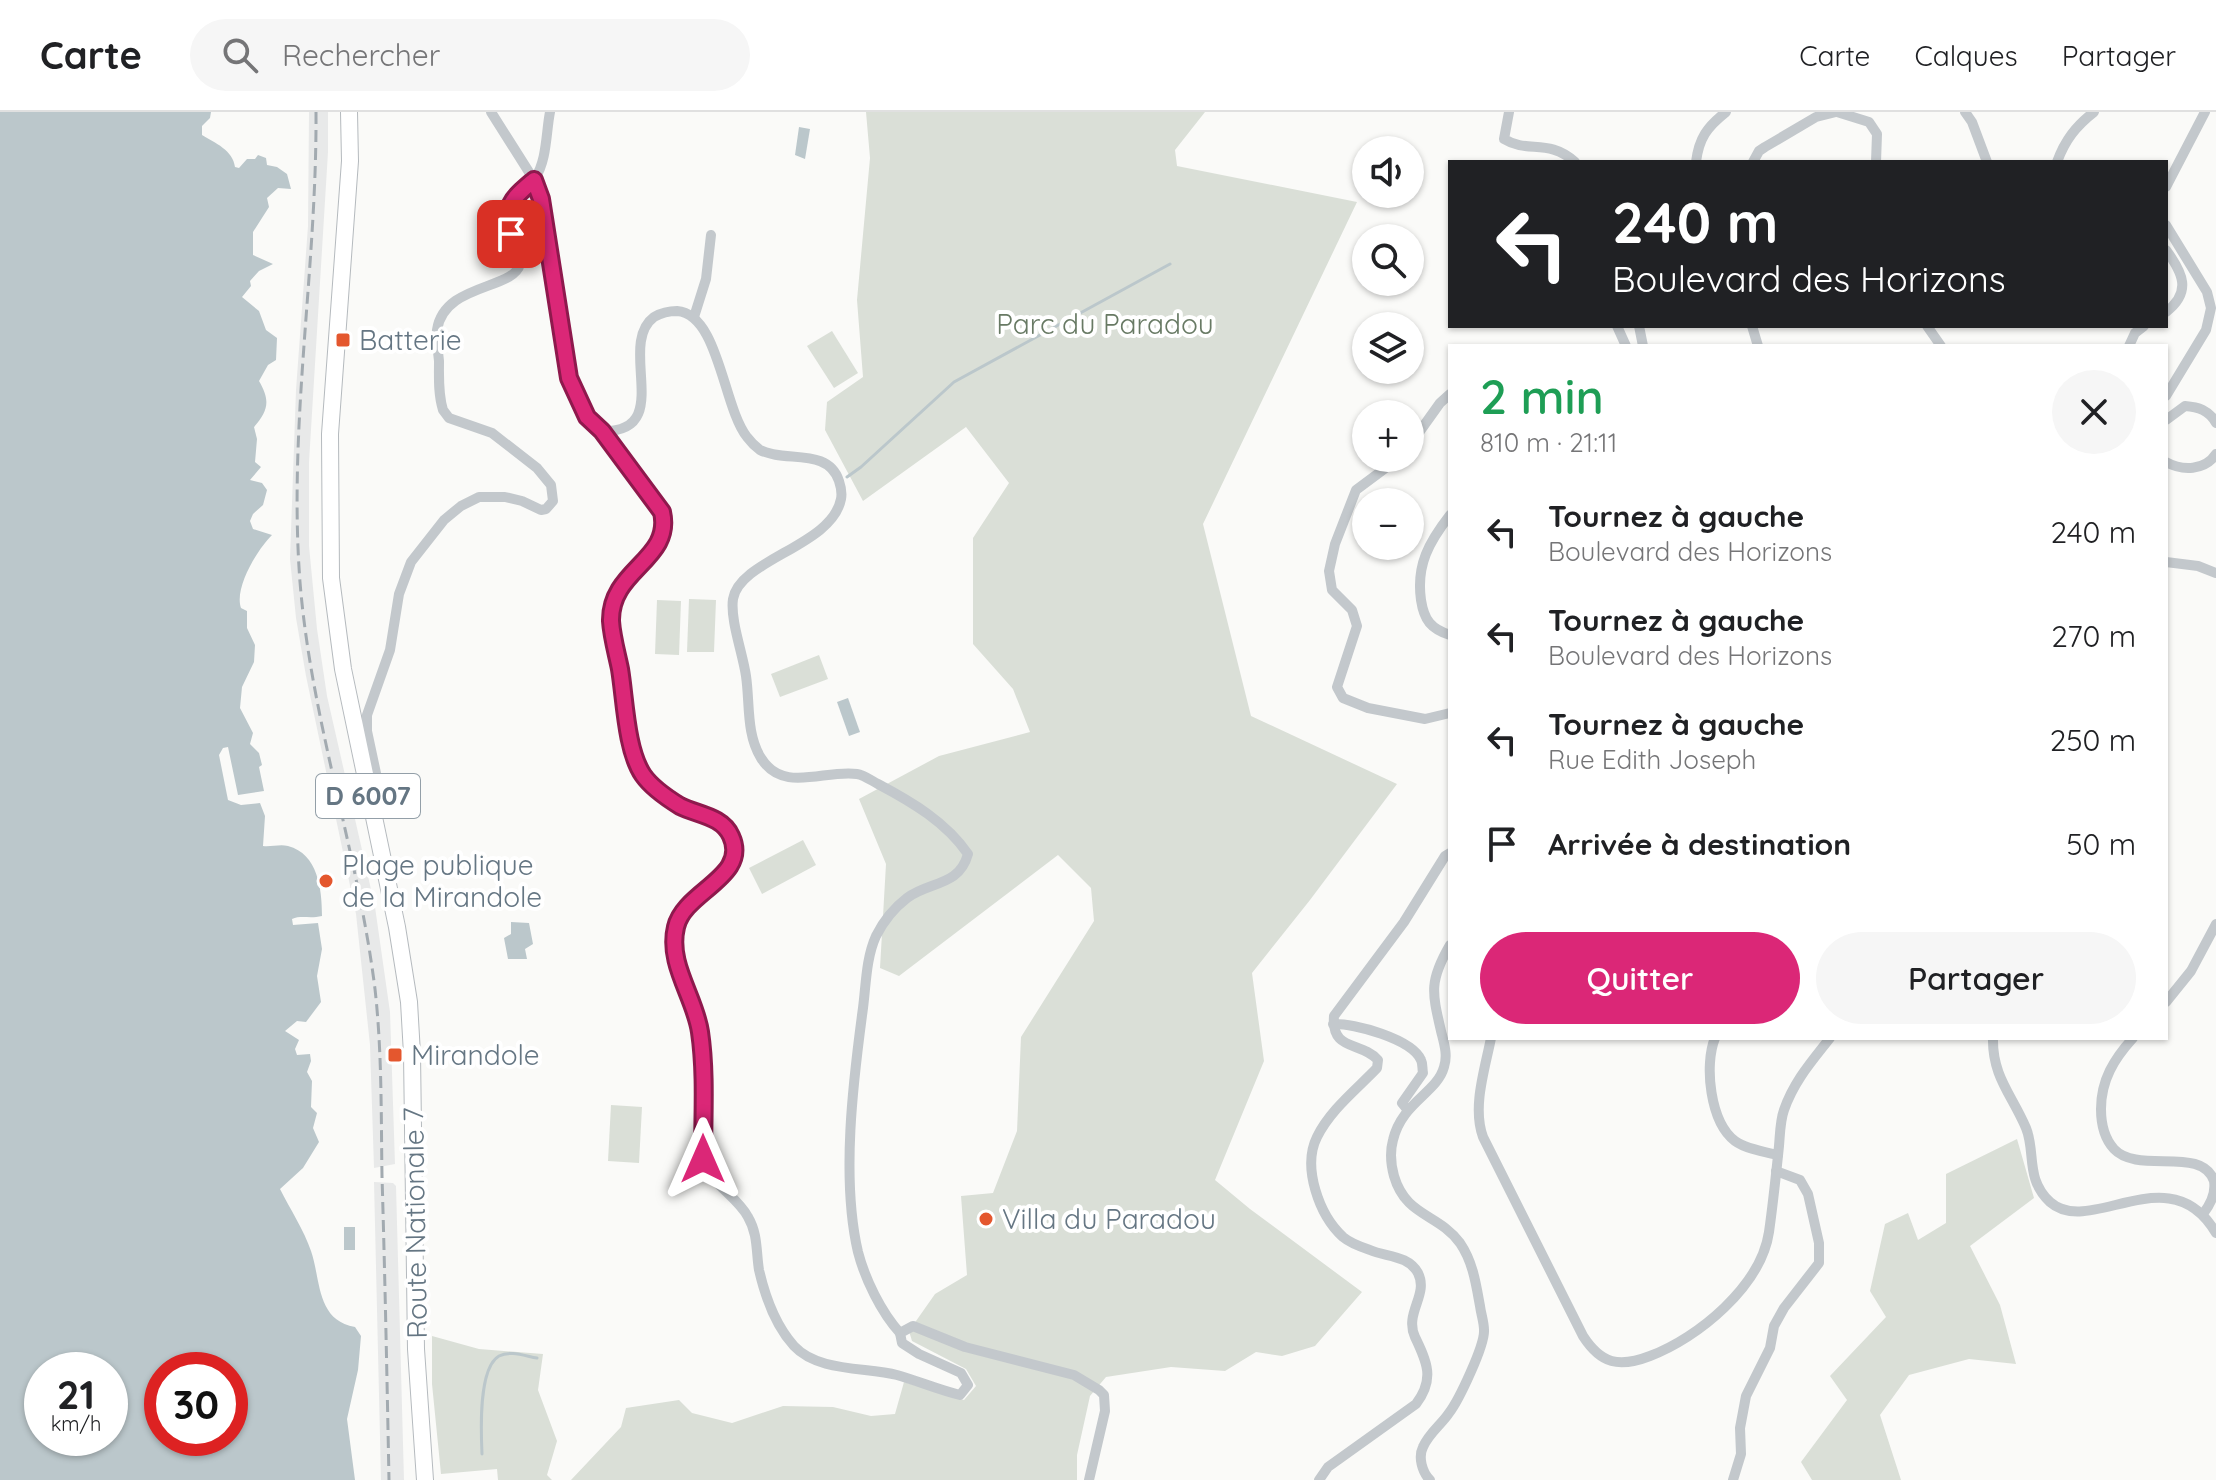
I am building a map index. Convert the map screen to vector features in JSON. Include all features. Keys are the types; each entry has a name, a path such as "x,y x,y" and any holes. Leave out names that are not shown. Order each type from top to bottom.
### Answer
{"main road":[{"name":"D 6007","path":"342,112 327,395 323,535 325,579 337,670 395,949 403,1003 413,1402 418,1480"},
{"name":"Route Nationale 7","path":"349,112 350,161 330,434 331,578 343,669 397,927 409,1002 416,1338 424,1480"}],"street":[{"path":"491,112 534,180 541,199 569,378 587,417 602,431 662,512 665,525 650,556 614,595 611,622 633,752 642,775 658,791 681,806 718,820 732,836 734,860 724,875 698,894 682,911 675,928 678,968 698,1018 702,1046 703,1159 711,1177 748,1215 756,1235 759,1268 769,1306 795,1347 825,1363 895,1375 960,1395 968,1385 961,1373 902,1343 900,1333 891,1323 862,1266 854,1226 851,1172 854,1079 868,965 876,937 892,913 908,897 955,876 964,867 968,854 957,838 906,799 858,774 790,779 774,772 761,758 750,726 743,650 732,609 734,594 742,582 819,531 834,515 841,500 841,487 831,467 814,459 759,449 746,436 736,418 703,326 694,317 672,311 658,314 647,323 640,338 641,406 631,422 618,430 602,431"},
{"path":"369,802 376,799 380,792 367,731 367,715 390,650 399,594 411,562 444,520 479,497 505,497 541,510 553,501 551,485 537,468 492,433 449,418 440,402 437,329 445,310 463,295 514,274 520,264 519,252 506,217 510,204 534,180 541,167 550,112"},
{"path":"1509,112 1504,139 1516,147 1550,147 1573,160"},
{"path":"1696,160 1698,144 1707,126 1726,112"},
{"path":"1754,160 1759,151 1816,117 1837,112 1869,122 1877,134 1876,160"},
{"path":"1965,112 1986,160"},
{"path":"2058,160 2076,125 2094,112"},
{"path":"2168,183 2205,112"},
{"path":"2168,228 2207,292 2211,308 2206,330 2168,393"},
{"path":"694,317 706,279 711,235"},
{"path":"2168,253 2178,267 2183,285 2180,298 2168,310"},
{"path":"2130,344 2141,328"},
{"path":"1424,425 1448,396"},
{"path":"2168,419 2185,406 2199,408 2213,416 2216,423"},
{"path":"2168,463 2181,469 2197,467 2212,460 2216,454"},
{"path":"1380,472 1356,490 1335,544 1329,571 1332,590 1352,610 1357,626 1337,687 1343,698 1368,708 1425,719 1448,713"},
{"path":"1448,518 1422,561 1418,579 1423,614 1435,630 1448,634"},
{"path":"2168,562 2198,566 2216,573"},
{"path":"1319,1480 1328,1467 1416,1404 1424,1393 1428,1378 1425,1354 1414,1334 1411,1320 1422,1292 1418,1273 1405,1259 1373,1252 1345,1239 1327,1219 1315,1193 1313,1166 1316,1140 1327,1121 1377,1068 1378,1060 1372,1053 1349,1046 1338,1038 1333,1024 1334,1016 1404,922 1448,854"},
{"path":"2168,1000 2191,971 2216,924"},
{"path":"1430,1480 1421,1464 1421,1449 1450,1412 1479,1353 1485,1332 1472,1265 1459,1242 1442,1225 1415,1209 1399,1192 1392,1170 1392,1144 1398,1123 1407,1109 1439,1078 1445,1066 1446,1050 1433,998 1435,971 1448,948"},
{"path":"1333,1024 1357,1025 1404,1042 1421,1058 1423,1073 1402,1103 1407,1109"},
{"path":"1491,1040 1479,1105 1480,1131 1535,1245 1595,1354 1618,1364 1665,1351 1691,1335 1732,1301 1755,1269 1769,1236 1783,1113 1799,1076 1828,1040"},
{"path":"1714,1040 1710,1050 1709,1078 1724,1128 1736,1141 1778,1155"},
{"path":"1993,1040 1992,1054 1999,1080 2028,1133 2030,1163 2036,1180 2050,1202 2069,1212 2160,1197 2190,1205 2203,1214 2216,1233"},
{"path":"2131,1040 2108,1070 2101,1096 2104,1133 2115,1151 2132,1159 2196,1164 2211,1174 2216,1187 2210,1205 2203,1214"},
{"path":"1733,1480 1741,1454 1740,1428 1746,1396 1770,1348 1774,1326 1819,1263 1819,1243 1808,1194 1800,1180 1776,1171"},
{"path":"900,1333 913,1326 965,1347 1074,1375 1099,1390 1104,1395 1105,1411 1089,1480"}],"shaded area":[{"path":"0,112 211,112 210,118 202,126 202,135 227,152 235,167 239,168 247,159 255,159 258,155 266,158 267,165 287,174 291,189 278,188 267,198 269,207 253,232 253,255 273,264 259,271 242,297 259,311 266,330 277,338 276,360 268,365 259,381 266,399 263,415 254,427 257,439 255,462 261,467 250,480 262,483 267,490 263,505 250,521 253,529 272,535 248,570 240,600 241,608 247,611 247,628 255,645 254,662 242,687 240,708 253,733 250,744 259,753 264,791 238,795 228,747 223,748 219,755 228,800 241,805 260,803 265,816 263,846 285,845 298,850 312,865 319,884 322,916 292,919 293,925 318,923 322,949 317,976 321,1002 306,1022 297,1021 285,1031 299,1040 295,1049 297,1055 310,1054 307,1072 312,1081 311,1107 317,1113 313,1128 319,1142 303,1168 280,1189 308,1243 327,1308 342,1323 355,1327 361,1336 358,1370 347,1419 355,1480 0,1480"},
{"path":"309,112 328,112 328,152 309,462 309,546 327,696 375,907 390,1012 395,1164 374,1168 370,1045 356,914 306,676 290,559 296,390 308,226"},
{"path":"799,127 810,129 805,159 795,155"},
{"path":"848,698 860,732 849,736 837,702"},
{"path":"511,922 529,923 533,944 525,949 527,959 508,959 504,938 511,934"},
{"path":"374,1182 393,1183 396,1186 404,1480 381,1480"},
{"path":"344,1227 355,1227 355,1250 344,1250"}],"green space":[{"name":"Parc du Paradou","path":"866,112 1205,112 1175,150 1177,166 1352,201 1354,208 1203,524 1251,716 1397,784 1252,973 1264,1061 1215,1180 1362,1292 1315,1346 1282,1356 1256,1352 1225,1371 1171,1367 1106,1377 1090,1396 1077,1455 1077,1480 571,1480 621,1427 626,1408 679,1400 692,1413 732,1423 783,1406 833,1407 871,1416 895,1414 904,1382 964,1400 976,1386 966,1369 912,1341 909,1331 935,1294 967,1275 961,1196 993,1193 1017,1131 1021,1037 1094,921 1091,888 1058,855 899,976 880,968 886,864 859,799 939,756 1030,732 1013,689 973,644 973,538 1009,483 966,427 863,501 825,430 827,402 863,377 857,300 870,158"},
{"path":"832,331 858,373 834,388 807,346"},
{"path":"689,599 716,600 714,652 687,652"},
{"path":"657,600 681,601 679,655 655,654"},
{"path":"819,655 828,679 780,697 771,674"},
{"path":"803,840 816,865 762,894 749,868"},
{"path":"611,1105 642,1107 639,1163 608,1161"},
{"path":"2017,1139 2034,1198 1970,1246 2000,1305 2016,1364 1969,1359 1909,1375 1880,1415 1901,1480 1812,1480 1801,1462 1847,1400 1830,1376 1886,1317 1870,1291 1885,1224 1908,1213 1918,1240 1946,1223 1946,1174"},
{"path":"432,1336 479,1349 543,1354 538,1390 557,1441 547,1475 552,1480 498,1480 497,1469 441,1474 432,1384"}],"waterway":[{"path":"847,477 954,382 1170,264"},
{"path":"482,1454 482,1401 492,1363 499,1356 508,1354 537,1358"}],"railway":[{"path":"316,112 298,464 300,582 314,685 358,887 375,989 381,1082 389,1480"}],"place":[{"name":"Batterie","path":"343,340"},
{"name":"Plage publique de la Mirandole","path":"326,881"},
{"name":"Mirandole","path":"395,1055"},
{"name":"Villa du Paradou","path":"986,1219"}],"route":[{"path":"511,234 506,217 510,204 534,180 541,199 569,378 587,417 602,431 662,512 665,525 663,534 650,556 614,595 611,622 633,752 642,775 658,791 681,806 718,820 732,836 734,860 724,875 698,894 682,911 675,928 678,968 698,1018 702,1046 703,1159"}]}
